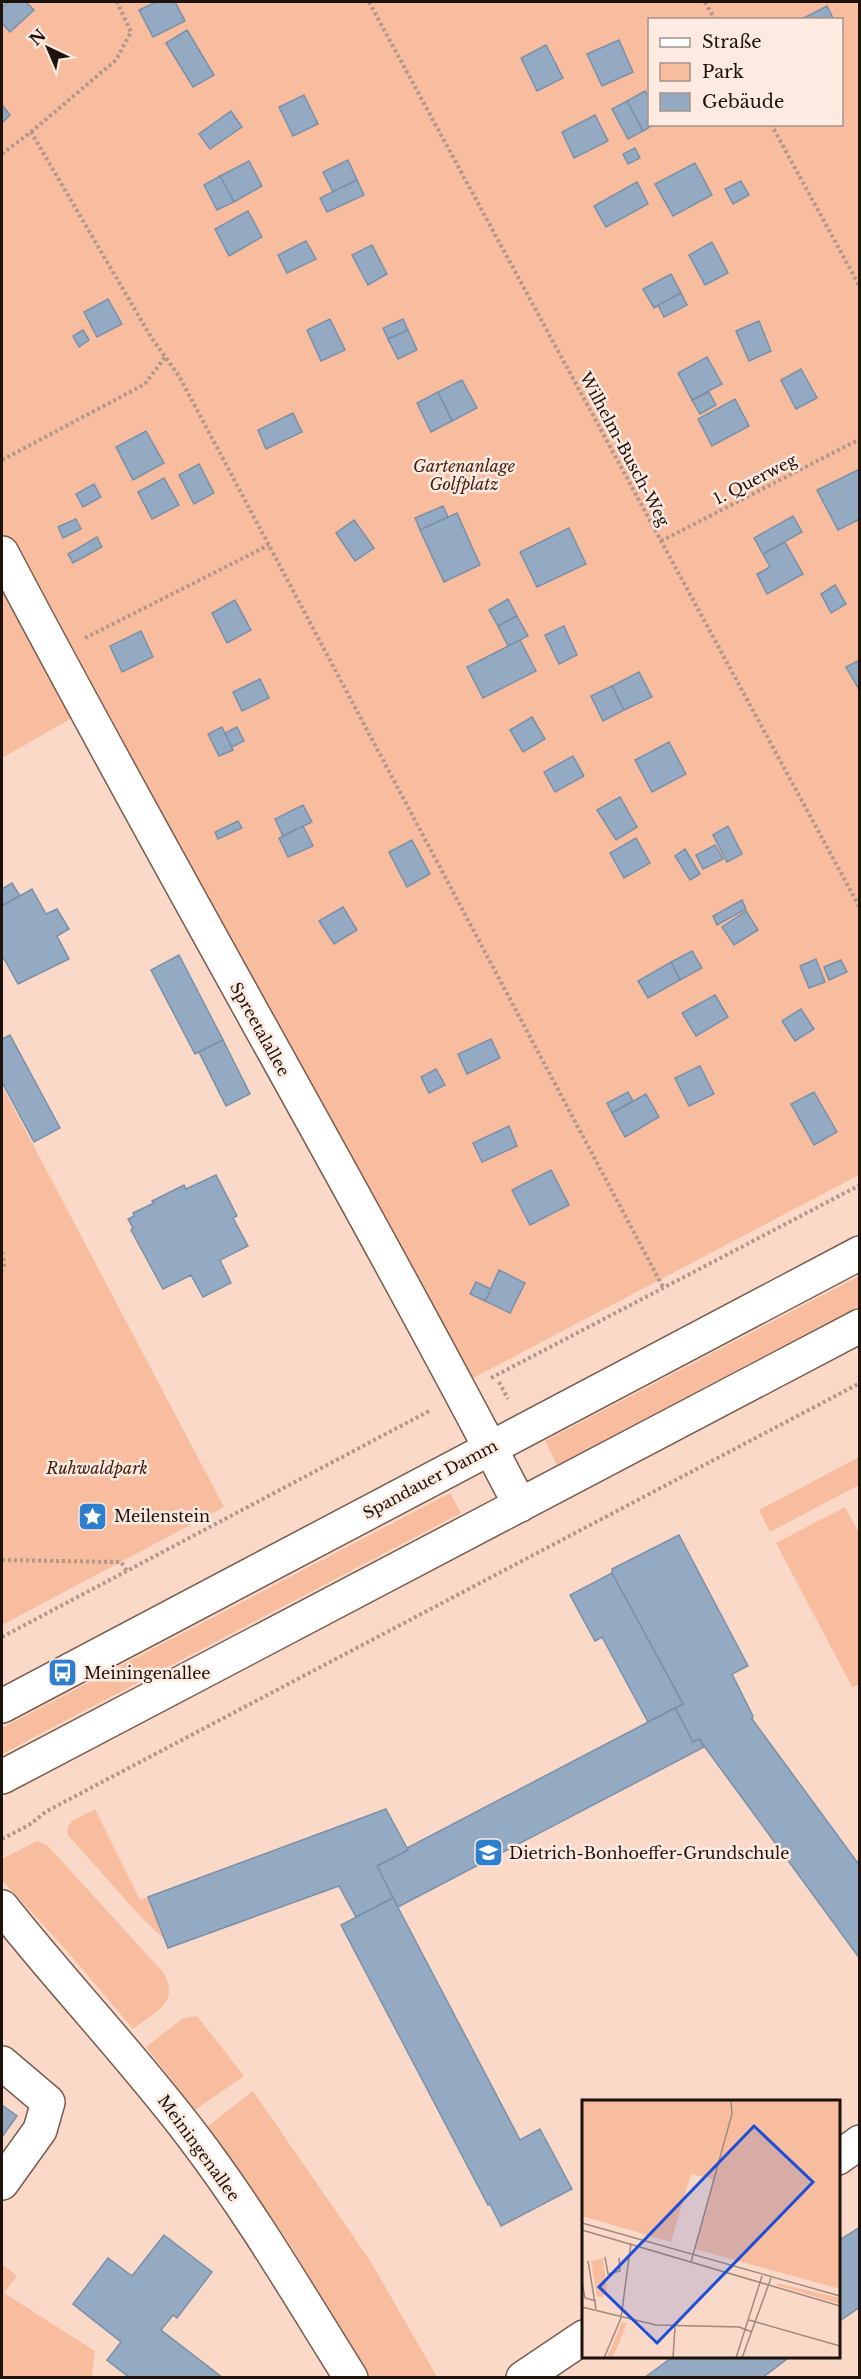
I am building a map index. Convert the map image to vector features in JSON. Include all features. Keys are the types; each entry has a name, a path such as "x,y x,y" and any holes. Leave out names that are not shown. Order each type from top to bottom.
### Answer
{"main road":[{"name":"Spreetalallee","path":"2,553 54,653 520,1504"},
{"name":"Spandauer Damm","path":"2,1706 860,1253"},
{"path":"2,1777 860,1326"},
{"name":"Meiningenallee","path":"2,1906 125,2050 192,2135 273,2253 351,2378"},
{"path":"2,2063 48,2102 40,2130 2,2183"},
{"path":"840,2157 860,2142"},
{"path":"523,2378 582,2338"}],"path":[{"path":"2,154 116,60 131,32 117,2"},
{"name":"Wilhelm-Busch-Weg","path":"369,2 860,908"},
{"path":"705,2 714,18"},
{"path":"772,126 860,287"},
{"path":"31,132 151,338 179,376 664,1289"},
{"path":"2,460 145,384 165,357"},
{"name":"1. Querweg","path":"662,541 860,439"},
{"path":"54,653 269,545"},
{"path":"2,1252 4,1264 2,1271"},
{"path":"2,1839 28,1825 47,1811 860,1383"},
{"path":"2,1560 121,1562 127,1571"}],"green space":[{"name":"Gartenanlage Golfplatz","path":"2,2 859,2 859,1175 458,1386 84,711 2,758"},
{"name":"Ruhwaldpark","path":"2,1086 224,1507 2,1625"},
{"path":"859,1276 859,1306 557,1465 545,1441"},
{"path":"859,1457 859,1485 770,1532 759,1510"},
{"path":"450,1493 461,1513 2,1754 2,1728"},
{"path":"845,1507 859,1533 860,1684 852,1687 776,1543"},
{"path":"95,1809 140,1900 148,1897 165,1940 139,1915 68,1835 67,1829 72,1821"},
{"path":"37,1841 47,1845 163,1972 168,1983 167,1999 157,2012 133,2029 67,1951 2,1880 2,1859"},
{"path":"197,2016 244,2076 195,2110 146,2047 182,2019"},
{"path":"253,2091 371,2262 437,2377 371,2377 287,2240 208,2126"},
{"path":"2,2264 17,2276 4,2293 95,2351 92,2375 95,2377 2,2377"}],"building":[{"path":"8,2 26,2 34,10 10,32 2,23 2,7"},
{"path":"156,2 175,2 185,21 153,37 139,10"},
{"path":"827,6 833,18 804,18"},
{"path":"187,30 214,75 193,87 166,43"},
{"path":"619,40 633,72 602,86 587,54"},
{"path":"546,45 563,78 537,91 521,58"},
{"path":"645,91 648,96 648,126 652,126 643,131 627,101"},
{"path":"304,95 318,124 293,136 279,107"},
{"path":"627,101 643,131 628,139 612,109"},
{"path":"2,105 10,115 2,123"},
{"path":"231,111 242,127 210,149 199,134"},
{"path":"595,115 608,141 574,158 562,132"},
{"path":"635,148 640,158 628,164 623,154"},
{"path":"348,160 357,180 333,192 323,172"},
{"path":"249,161 262,186 234,202 220,176"},
{"path":"695,163 712,195 673,216 655,184"},
{"path":"220,176 234,202 217,210 204,185"},
{"path":"357,180 364,195 327,212 320,198"},
{"path":"741,181 749,195 733,204 725,189"},
{"path":"637,182 648,204 606,227 594,206"},
{"path":"248,211 262,237 229,256 215,229"},
{"path":"306,241 316,259 287,273 278,255"},
{"path":"712,242 728,273 705,285 689,255"},
{"path":"372,245 387,274 368,285 352,255"},
{"path":"671,274 681,293 654,308 643,289"},
{"path":"681,293 687,305 664,317 658,305"},
{"path":"108,299 122,324 97,337 84,312"},
{"path":"330,319 345,350 321,361 307,330"},
{"path":"403,319 408,330 388,339 383,328"},
{"path":"759,321 771,351 749,361 736,331"},
{"path":"83,330 89,340 79,347 73,336"},
{"path":"408,330 417,350 398,359 388,339"},
{"path":"707,357 722,384 692,400 678,373"},
{"path":"801,369 817,398 796,409 781,380"},
{"path":"462,380 477,408 452,421 438,392"},
{"path":"438,392 452,421 431,432 417,403"},
{"path":"709,392 716,405 700,414 692,400"},
{"path":"735,399 749,426 712,446 698,419"},
{"path":"293,413 302,432 266,449 258,430"},
{"path":"146,431 164,463 133,480 116,447"},
{"path":"199,464 214,493 194,504 179,475"},
{"path":"860,469 860,519 838,530 817,490"},
{"path":"164,478 179,505 152,519 138,492"},
{"path":"94,484 101,497 83,507 76,494"},
{"path":"443,506 448,517 420,530 415,518"},
{"path":"457,513 480,565 444,582 420,530"},
{"path":"793,516 802,532 763,554 754,538"},
{"path":"76,519 81,529 63,538 58,527"},
{"path":"354,520 374,548 355,561 336,533"},
{"path":"569,528 586,564 537,587 520,552"},
{"path":"97,537 102,547 73,563 68,554"},
{"path":"785,542 803,574 767,594 757,574 770,567 763,554"},
{"path":"835,585 846,604 831,613 821,594"},
{"path":"508,599 517,616 498,626 489,610"},
{"path":"235,600 251,630 227,643 212,613"},
{"path":"517,616 528,636 508,646 498,626"},
{"path":"564,626 577,655 559,664 545,635"},
{"path":"141,631 153,657 122,672 110,646"},
{"path":"520,640 536,671 483,698 467,667"},
{"path":"860,660 860,691 846,667"},
{"path":"639,672 652,697 624,710 612,686"},
{"path":"260,679 269,698 242,711 233,692"},
{"path":"612,686 624,710 603,721 591,696"},
{"path":"532,717 545,739 523,752 510,730"},
{"path":"222,727 233,750 219,756 208,734"},
{"path":"237,727 244,741 232,747 225,733"},
{"path":"669,742 686,774 652,792 635,760"},
{"path":"573,756 584,776 555,792 544,772"},
{"path":"620,797 637,827 616,840 597,810"},
{"path":"303,805 312,822 283,836 275,819"},
{"path":"238,821 242,828 218,839 215,832"},
{"path":"303,826 313,846 288,857 279,838"},
{"path":"728,826 742,854 727,862 713,835"},
{"path":"636,838 650,863 624,878 610,853"},
{"path":"412,840 430,874 407,887 389,852"},
{"path":"715,845 723,859 703,869 696,855"},
{"path":"685,849 700,874 690,880 675,856"},
{"path":"12,883 20,896 2,906 2,889"},
{"path":"32,889 46,914 57,909 69,929 57,936 69,959 18,984 2,958 2,906"},
{"path":"742,900 746,909 717,925 713,916"},
{"path":"343,907 357,930 334,944 319,921"},
{"path":"746,911 758,930 734,945 722,927"},
{"path":"692,951 702,968 680,980 671,962"},
{"path":"179,955 223,1040 195,1054 151,970"},
{"path":"816,959 825,982 809,988 800,966"},
{"path":"841,960 847,972 829,980 824,967"},
{"path":"671,962 680,980 648,998 638,981"},
{"path":"715,995 728,1017 696,1036 682,1013"},
{"path":"801,1009 814,1029 795,1041 782,1021"},
{"path":"10,1035 60,1128 34,1142 2,1082 2,1039"},
{"path":"491,1039 500,1058 467,1074 458,1054"},
{"path":"223,1040 250,1094 226,1106 199,1052"},
{"path":"700,1066 714,1094 689,1106 675,1078"},
{"path":"436,1069 445,1085 429,1093 421,1077"},
{"path":"628,1092 633,1101 612,1113 607,1103"},
{"path":"814,1092 837,1132 814,1145 791,1104"},
{"path":"646,1094 659,1117 625,1137 612,1113"},
{"path":"509,1126 517,1146 482,1162 473,1143"},
{"path":"551,1170 569,1205 530,1225 512,1190"},
{"path":"216,1175 237,1216 233,1218 248,1246 220,1260 231,1283 203,1297 191,1275 163,1289 131,1230 133,1228 128,1219 134,1216 133,1213 154,1203 152,1201 184,1185 186,1189"},
{"path":"499,1270 525,1283 510,1313 485,1301"},
{"path":"476,1282 491,1289 485,1301 470,1294"},
{"path":"679,1535 748,1666 732,1674 753,1716 752,1719 860,1866 860,1959 699,1739 693,1742 675,1708 683,1704 612,1573 612,1569"},
{"path":"612,1573 683,1704 648,1722 602,1637 595,1641 570,1595"},
{"path":"675,1708 693,1742 699,1739 704,1747 398,1907 377,1866 408,1850 407,1848"},
{"path":"386,1809 408,1850 377,1866 393,1898 356,1917 339,1886 168,1948 148,1897"},
{"path":"393,1898 520,2140 540,2129 572,2189 501,2226 341,1925"},
{"path":"2,2105 17,2116 2,2137"},
{"path":"860,2227 860,2307 840,2321 840,2240"},
{"path":"164,2235 212,2272 177,2318 173,2315 161,2330 223,2378 130,2378 107,2360 121,2342 73,2304 108,2258 132,2276"},
{"path":"671,2358 788,2358 762,2378 644,2378"}],"place":[{"name":"Meilenstein","path":"93,1516"},
{"name":"Meiningenallee","path":"63,1673"},
{"name":"Dietrich-Bonhoeffer-Grundschule","path":"488,1853"}]}
